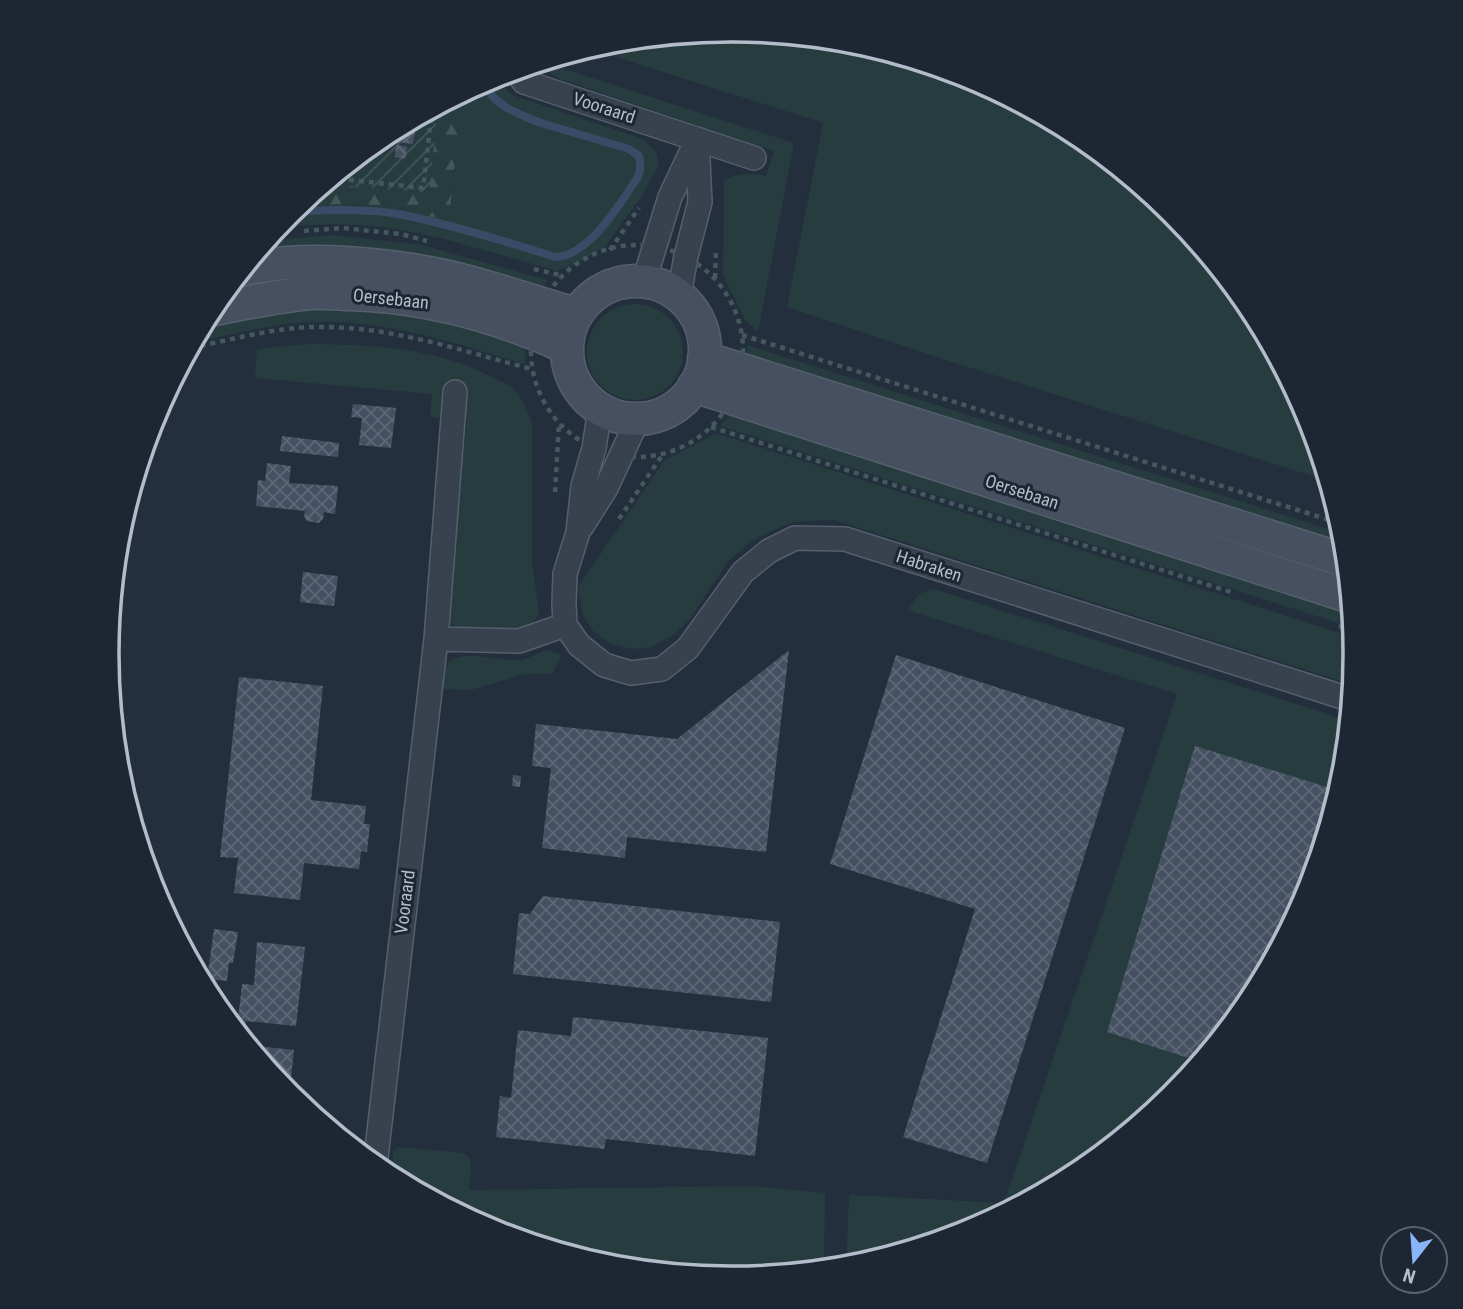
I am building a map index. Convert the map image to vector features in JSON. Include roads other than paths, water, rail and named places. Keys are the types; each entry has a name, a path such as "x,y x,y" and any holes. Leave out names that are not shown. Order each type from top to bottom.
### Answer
{"main road":[{"name":"Oersebaan","path":"258,268 311,262 382,266 457,279 576,314"},
{"path":"644,281 662,286 679,296 694,313 703,335 699,372 679,403 660,414 638,419 618,417 600,409 581,393 569,371 566,347 576,314 594,294 618,283 644,281"},
{"name":"Oersebaan","path":"228,306 314,293 380,295 449,305 531,331 566,347"},
{"name":"Oersebaan","path":"699,372 1336,558"},
{"name":"Oersebaan","path":"699,372 1341,594"}],"street":[{"name":"Vooraard","path":"522,80 697,139"},
{"path":"697,139 754,158"},
{"path":"644,281 670,197 697,139"},
{"path":"679,296 700,202 697,139"},
{"name":"Vooraard","path":"376,1152 436,639 455,392"},
{"path":"436,639 519,641 565,625 565,574 578,532 583,486 594,448 600,409"},
{"path":"578,532 606,488 638,419"},
{"name":"Habraken","path":"565,625 579,645 604,665 631,673 662,669 688,648 743,572 769,551 795,538 845,539 1343,698"}],"waterway":[{"path":"309,211 376,211 404,215 555,257 577,250 597,233 634,183 640,170 639,156 629,149 526,117 507,108 489,92"}]}
